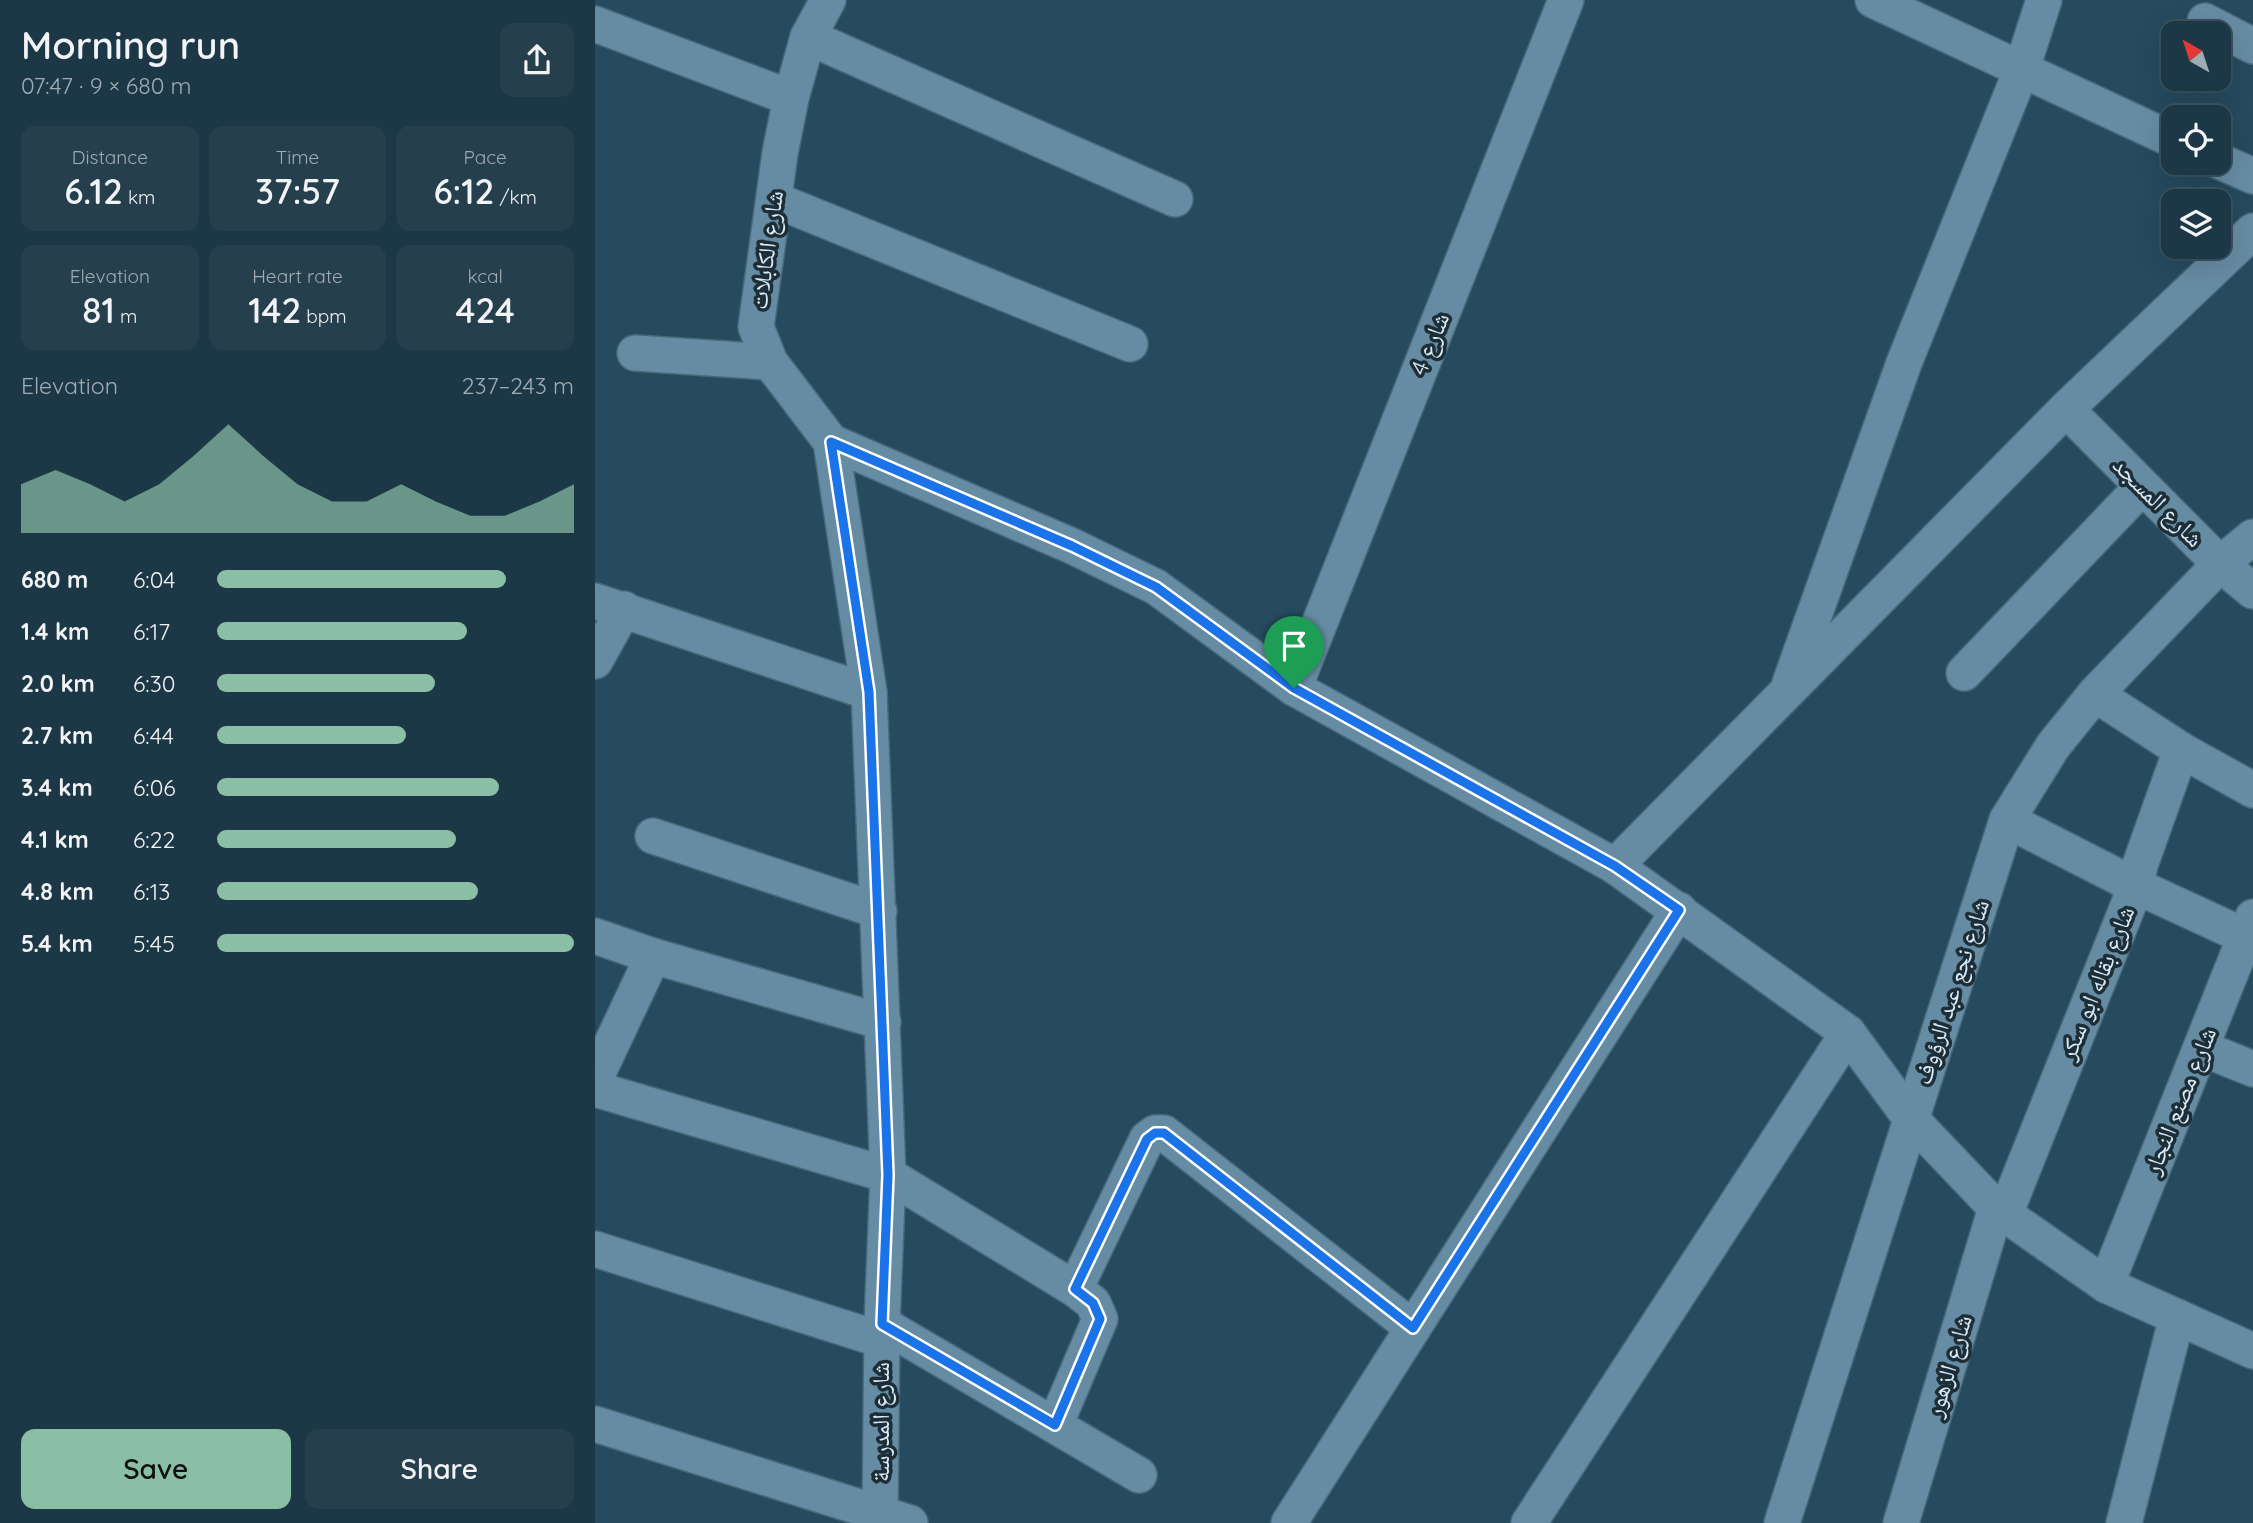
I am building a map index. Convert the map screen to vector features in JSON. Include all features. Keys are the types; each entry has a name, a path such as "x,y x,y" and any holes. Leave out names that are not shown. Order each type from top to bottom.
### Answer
{"street":[{"name":"شارع الكابلات","path":"828,0 808,37 791,98 780,153 756,327 770,362 831,442 869,692"},
{"name":"شارع 4","path":"1294,688 1566,0"},
{"path":"1873,0 2161,135"},
{"path":"1787,693 1904,363 2021,71 2044,0"},
{"path":"595,24 791,98"},
{"path":"2231,35 2253,46"},
{"path":"808,37 1175,199"},
{"path":"2231,166 2253,176"},
{"path":"775,200 1130,344"},
{"path":"1615,866 2066,410 2253,232"},
{"path":"635,353 770,362"},
{"name":"شارع المسجد","path":"2066,410 2220,564 2253,591"},
{"path":"831,442 1072,546 1156,587 1294,688 1615,866 1848,1033 1911,1119 2001,1211 2106,1285 2253,1351"},
{"path":"1964,673 2142,487"},
{"name":"شارع نجع عبد الرؤوف","path":"1782,1523 2007,820 2053,746 2095,694 2220,564 2253,537"},
{"path":"595,661 610,605 869,692"},
{"name":"شارع المدرسة","path":"869,692 888,1175 882,1332 890,1520"},
{"path":"2095,694 2182,750 2253,790"},
{"name":"شارع بقاله ابو سكر","path":"2001,1211 2136,886 2140,865 2182,750"},
{"path":"2007,820 2136,886 2250,931"},
{"path":"653,836 879,911"},
{"path":"1289,1523 1679,910"},
{"name":"شارع مصنع النجار","path":"2106,1285 2250,931"},
{"path":"595,936 653,956 883,1022"},
{"path":"595,1079 653,956"},
{"path":"1539,1519 1848,1033"},
{"path":"2201,1048 2253,1069"},
{"path":"595,1088 888,1175 1075,1289 1093,1303 1100,1319 1055,1425"},
{"path":"1075,1289 1147,1139 1155,1133 1164,1133 1413,1328"},
{"name":"شارع الزهور","path":"1901,1523 2001,1211"},
{"path":"595,1249 882,1332 1055,1425 1139,1475"},
{"path":"2124,1523 2177,1317"},
{"path":"595,1424 890,1520"}],"route":[{"path":"831,442 1072,546 1156,587 1294,688 1615,866 1679,910 1413,1328 1164,1133 1155,1133 1147,1139 1075,1289 1093,1303 1100,1319 1055,1425 882,1324 888,1175 869,692 831,442"}]}
